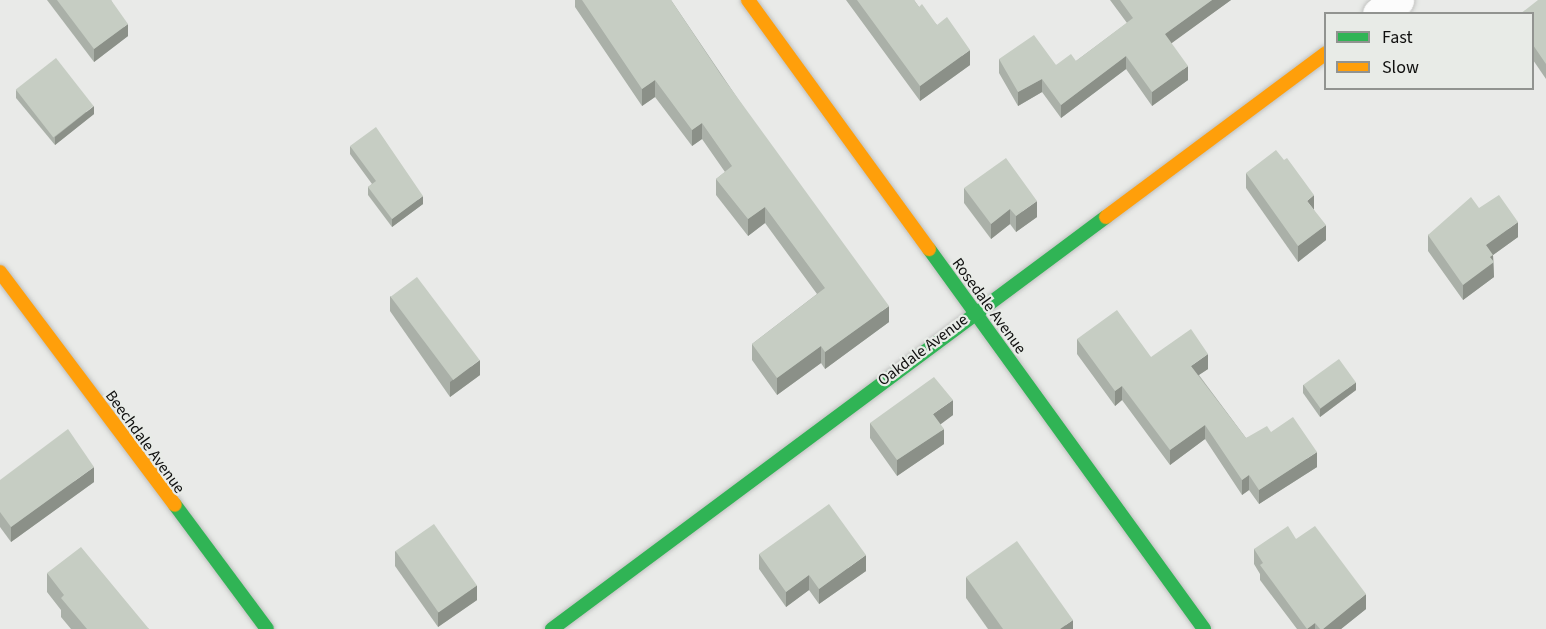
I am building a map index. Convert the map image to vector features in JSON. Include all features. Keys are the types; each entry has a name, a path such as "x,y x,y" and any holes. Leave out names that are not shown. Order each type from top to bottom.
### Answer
{"street":[{"name":"Rosedale Avenue","path":"748,0 1204,629"},
{"path":"1382,12 1397,0"},
{"name":"Oakdale Avenue","path":"552,629 973,313 1324,54"},
{"name":"Beechdale Avenue","path":"0,272 267,629"}],"building":[{"path":"57,0 111,0 128,24 94,49"},
{"path":"582,0 671,0 721,75 889,306 825,352 821,346 777,378 752,344 825,288 765,207 748,219 716,179 732,166 702,123 692,130 655,80 642,89"},
{"path":"857,0 914,0 919,7 922,4 937,25 947,17 970,50 920,86"},
{"path":"1120,0 1212,0 1165,34 1188,66 1152,92 1126,56 1061,105 1042,79 1018,92 999,59 1034,35 1056,65 1071,54 1076,61 1133,18"},
{"path":"1538,0 1546,0 1546,64 1534,46 1534,12 1523,12"},
{"path":"56,58 94,106 53,137 16,89"},
{"path":"376,127 423,196 392,219 368,187 376,181 350,146"},
{"path":"1276,150 1284,160 1287,158 1314,195 1307,201 1326,225 1298,246 1246,173"},
{"path":"1006,158 1037,201 1016,216 1010,209 991,224 964,188"},
{"path":"1499,195 1518,222 1486,245 1493,255 1490,257 1494,262 1463,285 1428,235 1471,197 1479,208"},
{"path":"417,277 480,360 453,380 391,297"},
{"path":"1117,310 1151,357 1191,329 1208,354 1191,366 1246,438 1267,426 1271,432 1293,417 1317,452 1259,490 1249,475 1242,480 1205,425 1170,450 1122,386 1115,391 1077,339"},
{"path":"1339,359 1356,382 1320,408 1303,385"},
{"path":"934,377 953,400 933,414 944,429 897,460 870,423"},
{"path":"68,429 94,467 11,527 0,512 0,480"},
{"path":"829,504 866,555 819,589 809,575 786,592 759,554"},
{"path":"434,524 477,585 439,612 395,551"},
{"path":"1288,526 1296,539 1315,526 1366,594 1323,629 1315,623 1307,629 1260,565 1263,563 1254,549"},
{"path":"1017,541 1073,620 1060,629 1003,629 966,577"},
{"path":"81,547 149,629 87,629 61,598 64,595 47,573"}],"traffic: fast":[{"path":"552,629 1106,217"},
{"path":"929,249 1204,629"},
{"path":"175,505 267,629"}],"traffic: slow":[{"path":"748,0 929,249"},
{"path":"1106,217 1324,54"},
{"path":"0,272 175,505"}]}
